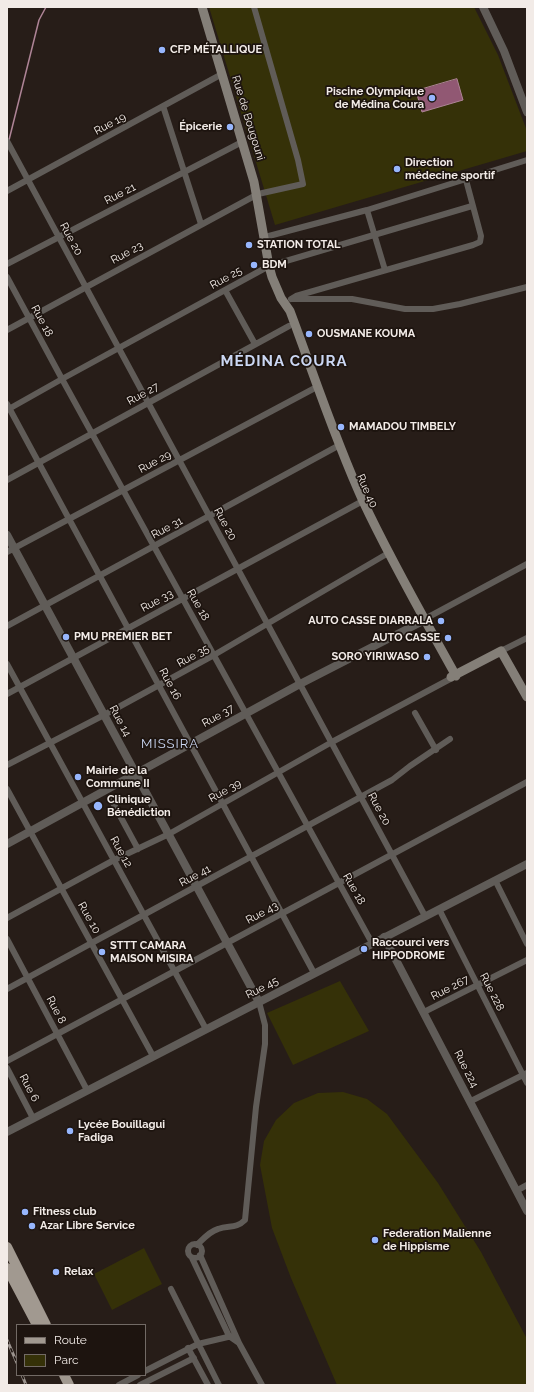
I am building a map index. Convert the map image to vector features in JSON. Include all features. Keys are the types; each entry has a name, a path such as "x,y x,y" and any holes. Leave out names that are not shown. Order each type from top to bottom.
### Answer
{"main road":[{"name":"Rue de Bougouni","path":"202,7 258,194 265,237"},
{"name":"Rue 40","path":"265,237 272,278 290,311 363,500 423,621"},
{"name":"Rue 40","path":"285,300 284,311 289,326 359,503 385,555 454,677"},
{"path":"454,677 501,652 527,697"},
{"path":"7,1247 46,1324"},
{"path":"7,1268 36,1324"},
{"path":"64,1376 69,1385"},
{"path":"72,1376 77,1385"}],"street":[{"name":"Rue 23","path":"7,330 258,194 303,184 298,160 254,7"},
{"path":"483,7 504,51 527,112"},
{"name":"Rue 19","path":"7,191 222,74"},
{"path":"163,106 201,224"},
{"name":"Rue 20","path":"7,141 425,916"},
{"name":"Rue 21","path":"7,264 242,142"},
{"path":"265,237 367,210 527,160"},
{"path":"285,300 480,242 481,236 466,180"},
{"name":"Rue 25","path":"8,408 269,266 472,206"},
{"path":"367,210 385,270"},
{"name":"Rue 18","path":"7,276 92,434 372,943"},
{"path":"285,300 352,300 405,309 433,309 527,288"},
{"path":"225,290 255,344"},
{"name":"Rue 27","path":"7,480 289,326"},
{"name":"Rue 29","path":"11,550 313,389"},
{"name":"Rue 16","path":"8,408 314,973"},
{"name":"Rue 31","path":"7,626 336,447"},
{"name":"Rue 33","path":"7,694 359,503"},
{"name":"Rue 14","path":"7,535 11,550 45,605 259,1002"},
{"name":"Rue 35","path":"7,765 159,686 268,625 385,555"},
{"path":"423,621 526,566"},
{"name":"Rue 37","path":"7,844 300,684 423,621"},
{"path":"501,652 527,638"},
{"name":"Rue 12","path":"7,664 206,1029"},
{"name":"Rue 39","path":"7,918 114,860 169,834 332,742 454,677"},
{"path":"415,713 436,750"},
{"name":"Rue 41","path":"7,989 392,780 410,766 450,740"},
{"name":"Rue 43","path":"7,1061 527,782"},
{"name":"Rue 10","path":"7,789 153,1056"},
{"path":"112,801 138,849"},
{"name":"Rue 45","path":"7,1132 527,864"},
{"path":"495,880 527,944"},
{"name":"Rue 228","path":"439,909 525,1074 527,1083"},
{"name":"Rue 224","path":"384,937 527,1211"},
{"name":"Rue 8","path":"7,939 87,1090"},
{"name":"Rue 267","path":"424,1012 527,960"},
{"path":"259,1002 265,1024 265,1044 256,1107 245,1220 240,1225 218,1229 208,1235 197,1245 191,1245 188,1253 232,1335 239,1343 262,1385"},
{"name":"Rue 6","path":"7,1068 33,1118"},
{"path":"470,1101 525,1074"},
{"path":"516,1191 527,1185"},
{"path":"197,1245 201,1250 200,1255 232,1335"},
{"path":"192,1258 200,1255"},
{"path":"172,1289 219,1385"},
{"path":"146,1370 188,1348 232,1335"},
{"path":"188,1348 208,1385"},
{"path":"140,1385 194,1358"},
{"path":"119,1385 136,1376"}],"green space":[{"path":"209,7 474,7 498,55 527,131 527,151 275,225"},
{"path":"340,981 369,1031 293,1065 267,1013"},
{"name":"Federation Malienne de Hippisme","path":"343,1092 367,1099 387,1114 438,1183 481,1252 527,1339 527,1385 337,1385 291,1278 272,1228 260,1165 264,1141 276,1120 294,1103 318,1093"},
{"path":"144,1248 162,1284 112,1310 94,1274"}],"shaded area":[{"path":"457,79 463,100 422,112 416,91"}],"waterway":[{"path":"9,140 39,20 46,7"}],"railway":[{"path":"7,1340 16,1361"},
{"path":"22,1376 26,1385"}],"place":[{"name":"CFP MÉTALLIQUE","path":"162,50"},
{"name":"Piscine Olympique de Médina Coura","path":"432,98"},
{"name":"Épicerie","path":"230,127"},
{"name":"Direction médecine sportif","path":"397,169"},
{"name":"STATION TOTAL","path":"249,245"},
{"name":"BDM","path":"254,265"},
{"name":"OUSMANE KOUMA","path":"309,334"},
{"name":"MAMADOU TIMBELY","path":"341,427"},
{"name":"AUTO CASSE DIARRALA","path":"441,621"},
{"name":"PMU PREMIER BET","path":"66,637"},
{"name":"AUTO CASSE","path":"448,638"},
{"name":"SORO YIRIWASO","path":"427,657"},
{"name":"Mairie de la Commune II","path":"78,777"},
{"name":"Clinique Bénédiction","path":"98,806"},
{"name":"Raccourci vers HIPPODROME","path":"364,949"},
{"name":"STTT CAMARA MAISON MISIRA","path":"102,952"},
{"name":"Lycée Bouillagui Fadiga","path":"70,1131"},
{"name":"Fitness club","path":"25,1212"},
{"name":"Azar Libre Service","path":"32,1226"},
{"name":"Federation Malienne de Hippisme","path":"375,1240"},
{"name":"Relax","path":"56,1272"}],"district":[{"name":"MÉDINA COURA","path":"284,361"},
{"name":"MISSIRA","path":"170,744"}]}
